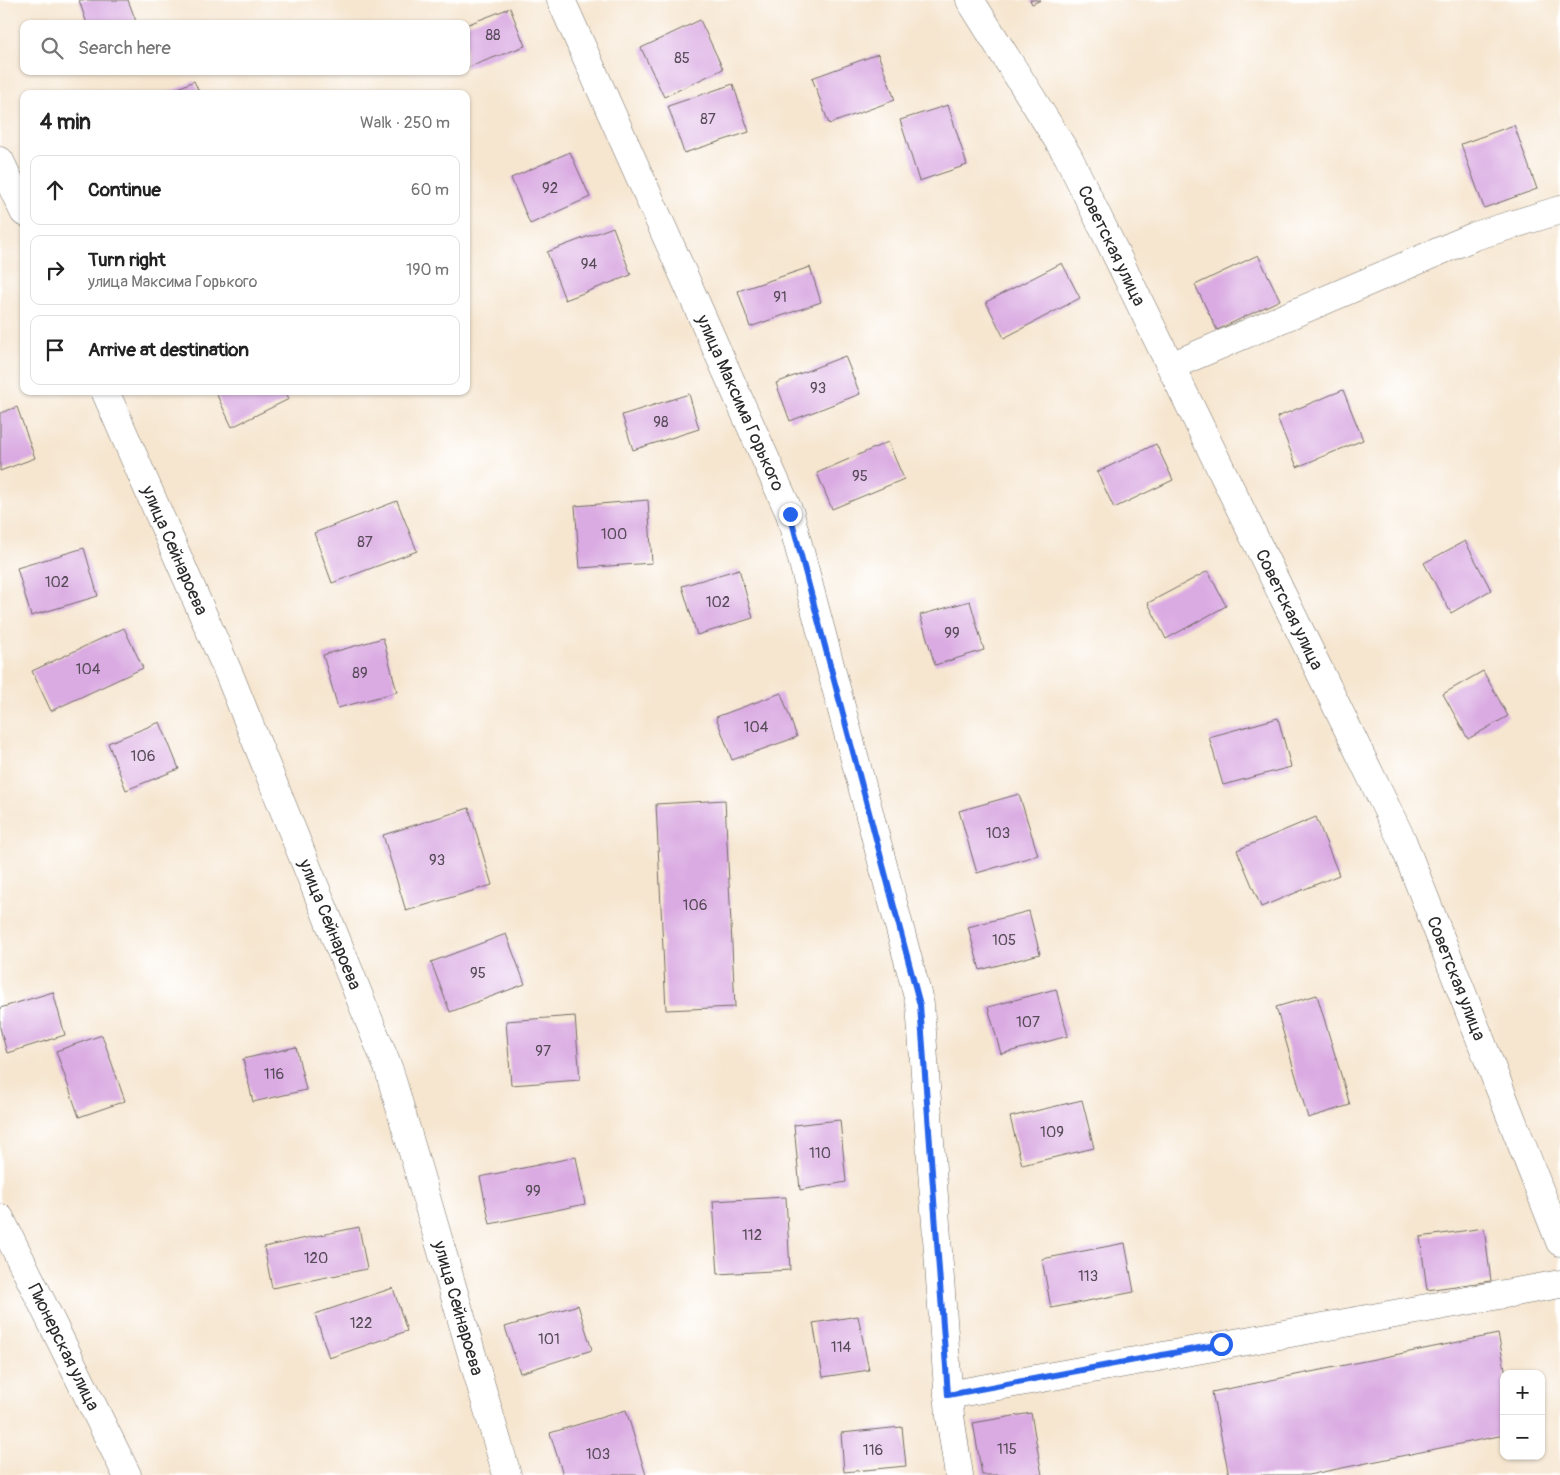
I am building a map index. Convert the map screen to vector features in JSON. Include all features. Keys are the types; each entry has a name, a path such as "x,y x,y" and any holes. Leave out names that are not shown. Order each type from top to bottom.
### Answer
{"street":[{"name":"улица Максима Горького","path":"561,0 790,514 920,1005 948,1395 959,1475"},
{"name":"Советская улица","path":"970,0 1068,156 1402,840 1560,1242"},
{"path":"0,161 20,204"},
{"path":"1171,366 1475,236 1560,210"},
{"name":"улица Сейнароева","path":"107,395 229,674 389,1070 506,1475"},
{"name":"Пионерская улица","path":"0,1218 127,1475"},
{"path":"948,1395 1560,1284"}],"building":[{"path":"79,0 128,0 136,20 86,20"},
{"path":"1030,0 1041,0 1032,4"},
{"path":"510,8 525,46 470,67 470,23"},
{"path":"700,20 723,69 664,97 641,48"},
{"path":"878,54 895,100 829,124 812,78"},
{"path":"194,81 198,90 174,90"},
{"path":"733,84 749,132 684,153 668,106"},
{"path":"948,105 967,165 919,181 900,120"},
{"path":"1514,125 1537,189 1484,208 1461,144"},
{"path":"570,152 590,197 530,224 511,178"},
{"path":"613,227 631,275 565,300 547,252"},
{"path":"1258,255 1280,300 1217,330 1195,285"},
{"path":"1062,263 1080,298 1004,338 986,302"},
{"path":"810,267 821,302 750,327 738,291"},
{"path":"845,356 860,394 790,421 776,383"},
{"path":"1343,390 1363,440 1297,467 1277,417"},
{"path":"689,394 699,429 633,450 622,415"},
{"path":"217,395 287,395 289,399 232,427"},
{"path":"17,407 35,458 0,471 0,413"},
{"path":"888,442 904,479 832,509 817,473"},
{"path":"1156,444 1173,480 1114,508 1097,472"},
{"path":"648,500 652,563 580,568 575,506"},
{"path":"397,501 417,551 332,583 314,533"},
{"path":"1465,541 1491,590 1451,613 1424,563"},
{"path":"84,548 98,596 31,616 17,568"},
{"path":"739,569 753,618 697,635 682,586"},
{"path":"1208,571 1226,606 1166,639 1148,603"},
{"path":"970,601 984,650 935,665 920,615"},
{"path":"124,628 143,668 51,711 32,671"},
{"path":"383,638 397,692 338,708 323,655"},
{"path":"1483,671 1508,716 1468,739 1443,694"},
{"path":"781,693 797,737 732,760 716,717"},
{"path":"1278,718 1291,767 1223,785 1209,737"},
{"path":"160,722 179,769 126,790 108,743"},
{"path":"1019,794 1038,855 977,873 959,811"},
{"path":"725,800 735,1007 666,1010 656,804"},
{"path":"469,808 492,885 406,911 383,835"},
{"path":"1316,817 1339,875 1261,907 1237,850"},
{"path":"1029,911 1040,954 980,970 968,927"},
{"path":"506,934 525,984 450,1012 431,962"},
{"path":"1056,989 1068,1036 1001,1054 988,1007"},
{"path":"53,992 65,1035 7,1053 0,1028 0,1008"},
{"path":"1317,995 1350,1105 1308,1118 1276,1007"},
{"path":"575,1016 580,1080 511,1085 506,1021"},
{"path":"102,1035 125,1101 79,1117 56,1051"},
{"path":"296,1047 306,1090 253,1102 243,1059"},
{"path":"1082,1100 1094,1148 1022,1165 1010,1117"},
{"path":"840,1120 846,1182 800,1190 794,1125"},
{"path":"576,1157 585,1204 490,1224 480,1177"},
{"path":"786,1197 790,1270 718,1274 713,1201"},
{"path":"359,1227 367,1269 272,1288 264,1247"},
{"path":"1484,1228 1491,1281 1427,1290 1420,1237"},
{"path":"1125,1243 1134,1292 1051,1308 1042,1259"},
{"path":"393,1288 407,1331 329,1358 315,1314"},
{"path":"578,1305 592,1350 520,1373 505,1327"},
{"path":"858,1316 869,1370 823,1377 813,1323"},
{"path":"1498,1334 1505,1370 1500,1370 1500,1436 1308,1475 1229,1475 1212,1392"},
{"path":"626,1410 646,1475 563,1475 550,1433"},
{"path":"1031,1413 1042,1475 982,1475 973,1423"},
{"path":"902,1427 906,1466 844,1472 841,1433"}],"route":[{"path":"790,514 920,1005 948,1395 1221,1344"}]}
